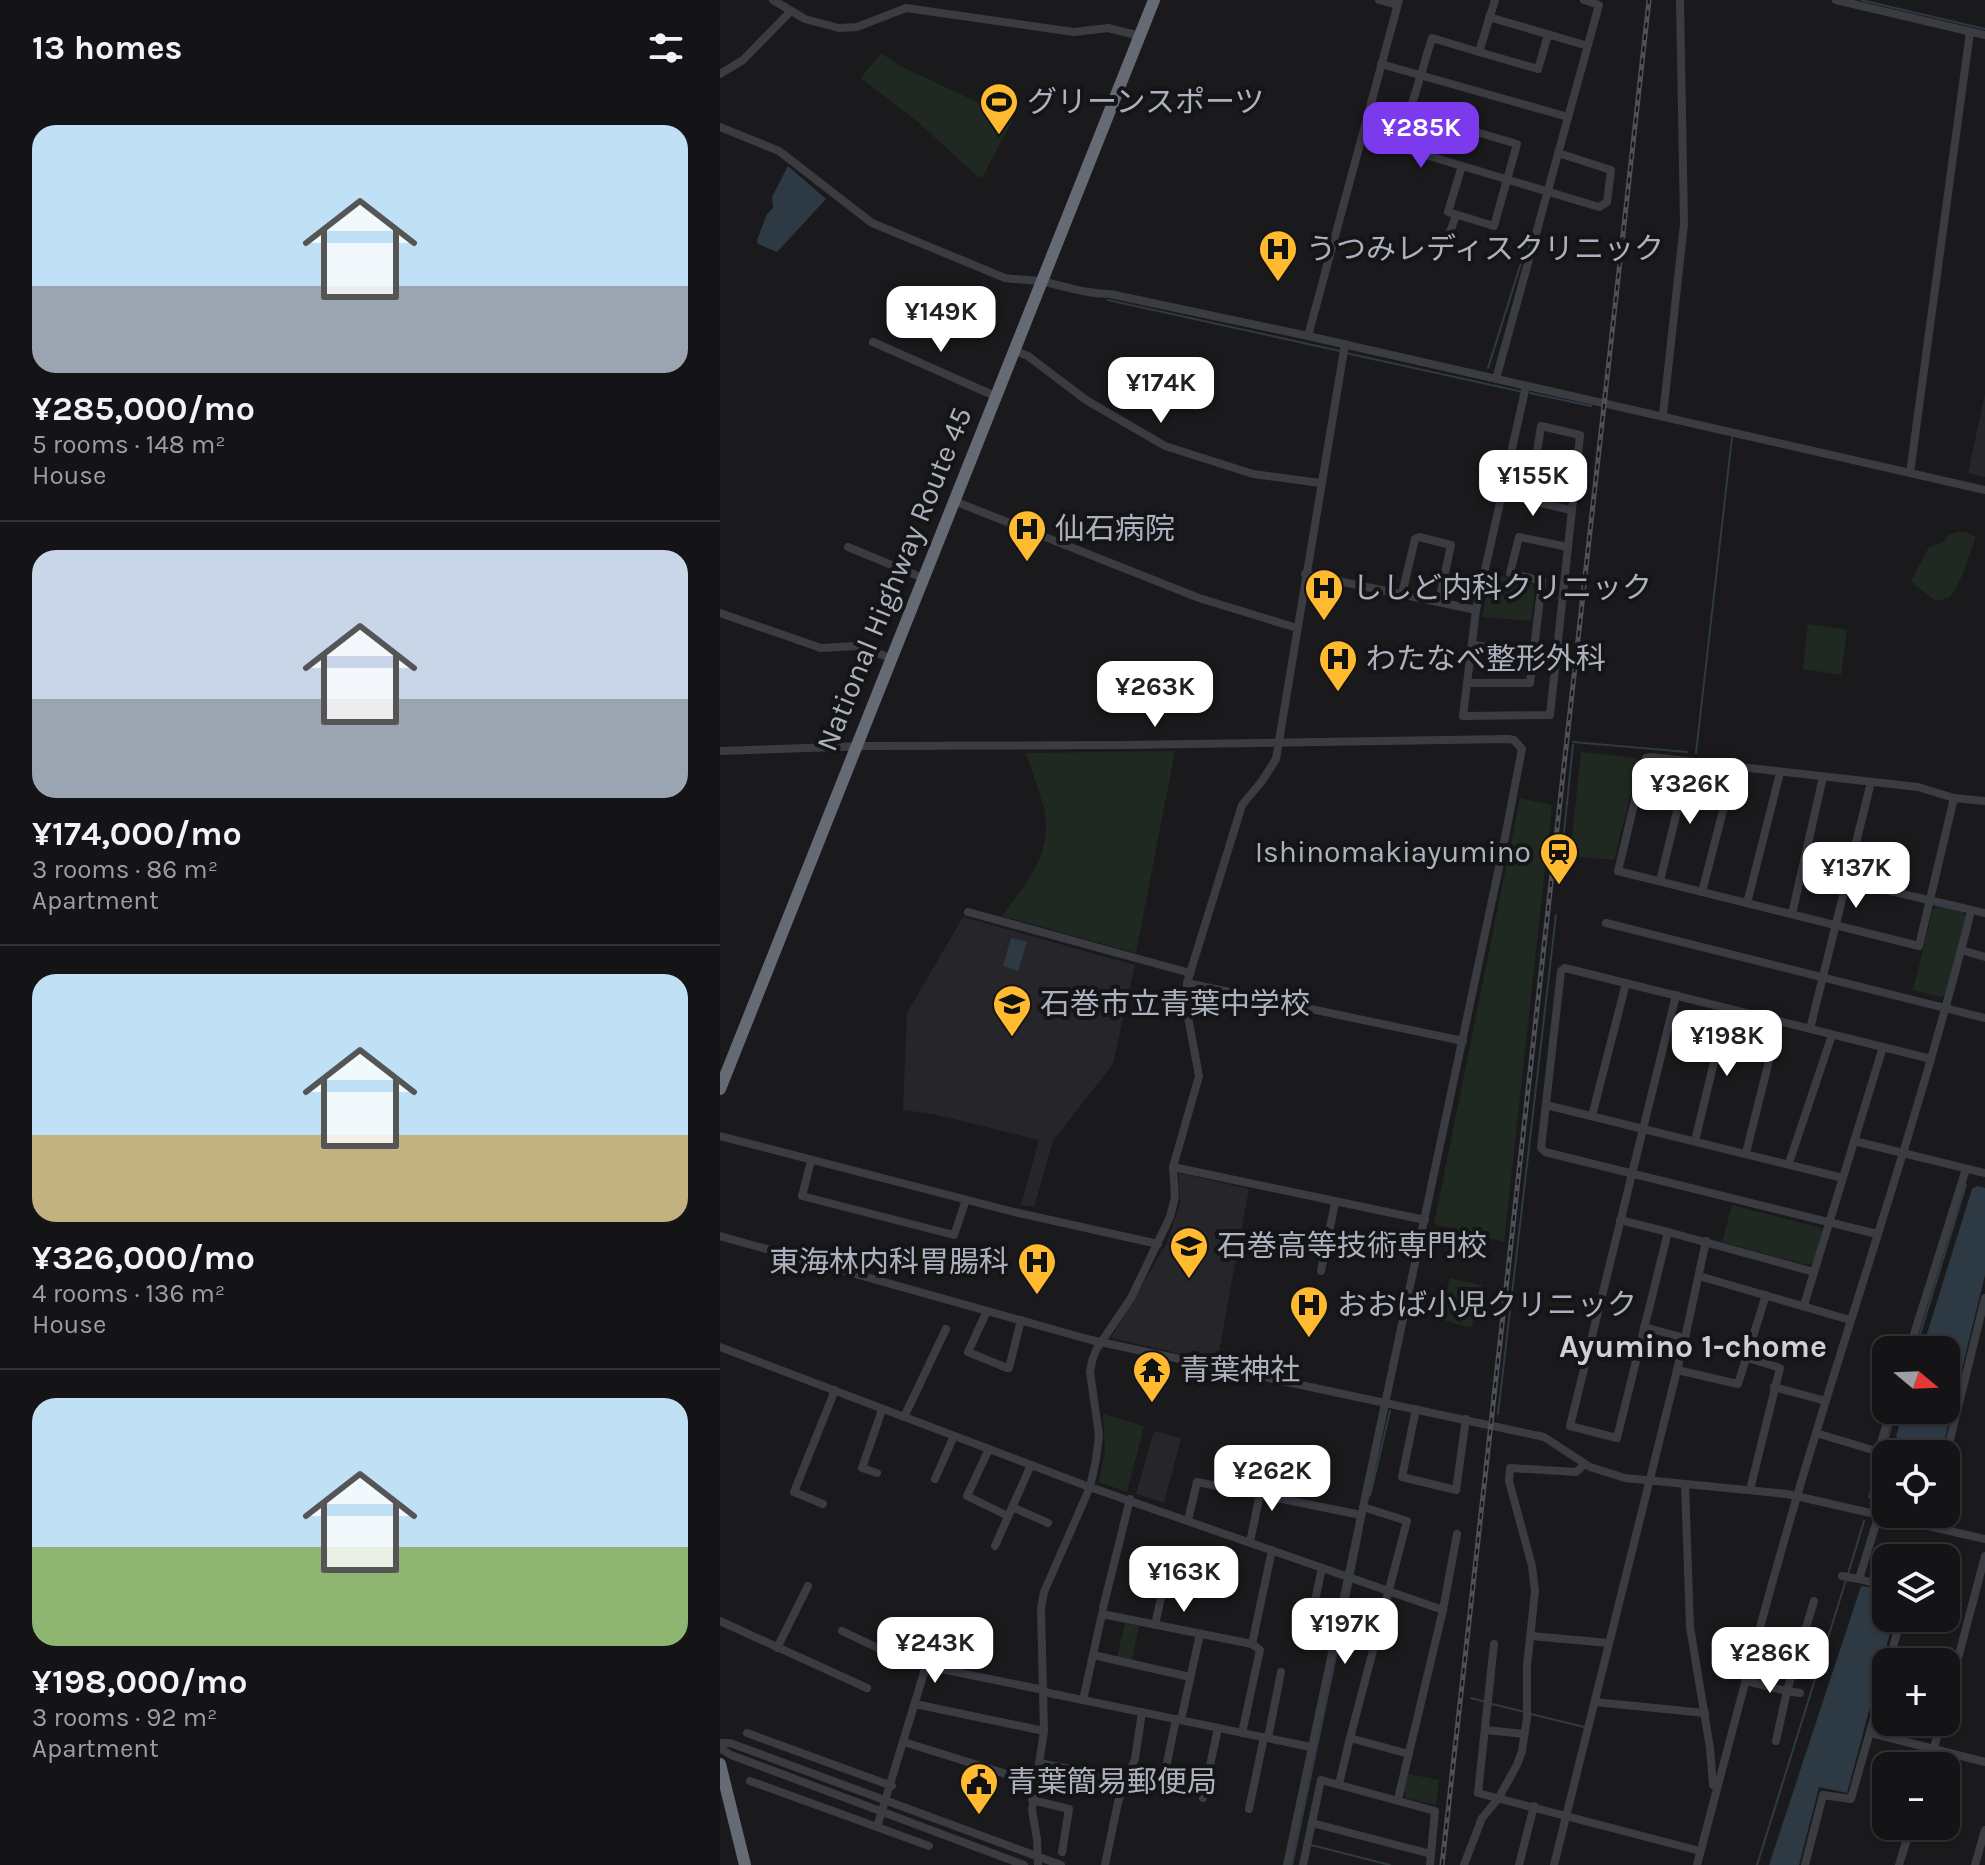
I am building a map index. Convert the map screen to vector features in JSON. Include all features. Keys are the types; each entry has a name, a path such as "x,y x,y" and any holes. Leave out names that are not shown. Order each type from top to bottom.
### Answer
{"highway":[{"name":"National Highway Route 45","path":"720,1089 1154,0"},
{"path":"720,1764 745,1865"}],"street":[{"path":"773,0 805,19 839,28 857,27 906,8 1074,32 1108,28 1140,36"},
{"path":"1308,336 1398,3 1379,0"},
{"path":"1479,52 1495,0"},
{"path":"1496,379 1599,5 1584,0"},
{"path":"1663,415 1684,224 1680,0"},
{"path":"1836,0 1985,35"},
{"path":"720,74 743,60 790,12"},
{"path":"1489,17 1588,46"},
{"path":"1910,473 1970,32"},
{"path":"1548,35 1538,69 1432,38 1399,147 1599,207 1607,202 1611,170 1558,153"},
{"path":"1381,64 1568,117"},
{"path":"1409,112 1517,144 1494,226 1448,212 1462,166"},
{"path":"720,127 779,151 872,223 1005,278 1026,282 1041,280 1089,293 1110,294 1345,344 1985,490"},
{"path":"1449,235 1456,215"},
{"path":"873,342 995,396"},
{"path":"1038,1860 1032,1800 1044,1731 1041,1608 1044,1592 1090,1487 1099,1435 1090,1372 1096,1350 1131,1298 1170,1217 1175,1197 1173,1167 1199,1076 1186,1006 1189,978 1242,805 1271,769 1279,743 1345,344"},
{"path":"1013,350 1028,356 1086,400 1165,446 1253,474 1320,483"},
{"path":"1526,386 1476,610 1463,716 1550,715 1580,435 1541,426 1535,465 1574,474"},
{"path":"1502,494 1571,510"},
{"path":"954,501 1199,598 1297,628"},
{"path":"1402,594 1415,539 1419,537 1451,545 1439,601"},
{"path":"1467,683 1530,683 1542,581 1510,573 1519,537 1568,547"},
{"path":"848,547 923,578"},
{"path":"1305,574 1476,610"},
{"path":"720,613 825,649 856,646 891,658"},
{"path":"1472,645 1533,651"},
{"path":"720,751 1508,739 1519,744 1522,757 1352,1579 1335,1638 1311,1747 1308,1799 1312,1823 1303,1865"},
{"path":"1954,798 1919,946 1618,871 1644,763 1646,758 1651,757 1918,787 1954,798 1985,801"},
{"path":"1660,881 1689,762"},
{"path":"1702,892 1734,768"},
{"path":"1747,903 1780,773"},
{"path":"1792,914 1823,777"},
{"path":"1810,1029 1871,782"},
{"path":"1847,881 1985,913"},
{"path":"1697,1865 1797,1496 1931,1059 1971,911"},
{"path":"968,912 1189,978 1463,1041"},
{"path":"1606,923 1985,1018"},
{"path":"1961,950 1985,957"},
{"path":"1877,1234 1545,1152 1541,1148 1561,971 1565,968 1931,1059"},
{"path":"1592,1116 1626,983"},
{"path":"1668,1232 1617,1438 1570,1426 1676,995"},
{"path":"1695,1141 1727,1008"},
{"path":"1746,1153 1779,1021"},
{"path":"1789,1163 1832,1035"},
{"path":"1804,1305 1883,1047"},
{"path":"1546,1105 1843,1178"},
{"path":"720,1136 966,1200 1158,1244"},
{"path":"1854,1141 1985,1173"},
{"path":"811,1161 802,1196 939,1231 956,1234 966,1200"},
{"path":"1173,1167 1425,1220"},
{"path":"1913,1336 1966,1169"},
{"path":"1321,1271 1335,1203"},
{"path":"1620,1220 1814,1272"},
{"path":"720,1236 1101,1342 1544,1437 1606,1474 1797,1496 1872,1512"},
{"path":"1554,1865 1685,1338 1706,1241"},
{"path":"1699,1276 1850,1320"},
{"path":"1677,1370 1738,1384 1766,1295"},
{"path":"1950,1440 1985,1298"},
{"path":"987,1311 968,1352 1007,1368 1021,1320"},
{"path":"1644,1327 1685,1338"},
{"path":"904,1417 946,1329"},
{"path":"720,1347 1090,1487 1443,1610"},
{"path":"1748,1358 1780,1368 1750,1490"},
{"path":"1774,1387 1826,1401"},
{"path":"823,1504 794,1492 835,1390"},
{"path":"1416,1409 1402,1477 1456,1490 1466,1419"},
{"path":"877,1473 862,1468 882,1410"},
{"path":"1816,1433 1872,1450"},
{"path":"935,1479 954,1436"},
{"path":"989,1449 967,1496 1048,1523"},
{"path":"1464,1865 1482,1818 1498,1799 1517,1765 1527,1718 1527,1666 1534,1583 1509,1481 1510,1468 1576,1472 1585,1464"},
{"path":"995,1546 1031,1465"},
{"path":"1188,1520 1197,1482 1365,1510 1407,1521 1339,1784"},
{"path":"1685,1485 1690,1627 1705,1713 1713,1785 1717,1785"},
{"path":"1250,1542 1260,1494"},
{"path":"1103,1608 1130,1499"},
{"path":"1859,1579 1875,1528"},
{"path":"1938,1528 1985,1539"},
{"path":"1398,1799 1443,1610 1457,1534"},
{"path":"1252,1644 1272,1550"},
{"path":"1155,1625 1170,1556"},
{"path":"1960,1651 1985,1556"},
{"path":"1322,1568 1308,1633 1335,1638"},
{"path":"1842,1576 1872,1582"},
{"path":"777,1648 808,1586"},
{"path":"1776,1741 1787,1691 1814,1601"},
{"path":"1083,1700 1102,1614 1252,1644 1260,1650 1242,1733"},
{"path":"720,1621 867,1688"},
{"path":"842,1631 899,1658 926,1666 1311,1747"},
{"path":"1039,1763 1162,1787 1200,1634"},
{"path":"1531,1636 1609,1643"},
{"path":"1494,1644 1478,1793 1700,1851"},
{"path":"1093,1655 1190,1677"},
{"path":"877,1827 892,1786 926,1666"},
{"path":"1249,1809 1281,1672"},
{"path":"1746,1681 1800,1693"},
{"path":"1595,1702 1705,1713"},
{"path":"915,1704 1044,1731"},
{"path":"1105,1865 1118,1802 1135,1759 1142,1712"},
{"path":"1203,1798 1218,1728"},
{"path":"1805,1865 1823,1795 1851,1799 1872,1729"},
{"path":"1486,1730 1524,1734"},
{"path":"747,1733 892,1786"},
{"path":"1871,1733 1985,1762"},
{"path":"1933,1752 1937,1736"},
{"path":"1350,1738 1409,1754"},
{"path":"904,1742 1035,1783"},
{"path":"720,1746 730,1743 1038,1860 1061,1865"},
{"path":"720,1746 731,1755 1024,1865"},
{"path":"1287,1865 1308,1799 1321,1780 1435,1811 1430,1865"},
{"path":"750,1781 929,1846"},
{"path":"1032,1800 1069,1809 1062,1852"},
{"path":"1519,1865 1534,1806"},
{"path":"1312,1823 1431,1854"},
{"path":"1975,1865 1985,1830"},
{"path":"1899,1865 1907,1840"}],"shaded area":[{"path":"881,53 900,66 1013,119 982,178 861,78"},
{"path":"788,166 826,199 777,252 758,244 757,240 767,214 773,208 772,197"},
{"path":"1985,394 1985,477 1968,473"},
{"path":"1957,532 1976,537 1961,579 1952,594 1935,601 1911,581 1929,547 1942,543 1950,534"},
{"path":"1498,575 1532,584 1535,589 1531,621 1482,617 1489,585 1495,586"},
{"path":"1808,624 1847,630 1841,675 1803,669"},
{"path":"1175,751 1136,953 1002,916 1035,868 1044,842 1045,811 1026,753"},
{"path":"1581,752 1636,758 1639,762 1614,860 1570,856"},
{"path":"1520,798 1552,805 1504,1242 1434,1224"},
{"path":"1938,906 1962,912 1966,917 1947,994 1941,997 1913,990 1933,909"},
{"name":"石巻市立青葉中学校","path":"963,917 1135,965 1113,1064 1053,1141 1034,1207 1021,1205 1039,1140 933,1114 903,1110 907,1013"},
{"path":"1011,938 1027,942 1018,971 1003,966"},
{"name":"石巻高等技術専門校","path":"1179,1173 1249,1189 1217,1362 1111,1338 1167,1243 1180,1203"},
{"path":"1977,1186 1985,1188 1985,1275 1960,1377 1960,1336 1926,1336 1972,1189"},
{"path":"1732,1205 1820,1228 1822,1232 1813,1264 1722,1242"},
{"path":"1450,1278 1482,1285 1471,1328 1439,1319"},
{"path":"1103,1414 1144,1426 1127,1492 1099,1482 1105,1450"},
{"path":"1900,1424 1948,1424 1944,1440 1898,1440 1896,1436"},
{"path":"1154,1431 1181,1438 1164,1503 1136,1494"},
{"path":"1861,1586 1872,1588 1872,1632 1890,1632 1886,1648 1872,1648 1872,1700 1847,1793 1819,1787 1799,1865 1769,1865"},
{"path":"1125,1623 1139,1626 1132,1660 1117,1657"},
{"path":"1408,1774 1439,1780 1436,1805 1406,1798 1404,1791"}],"waterway":[{"path":"1861,0 1985,29"},
{"path":"1488,368 1522,260"},
{"path":"1108,300 1340,351"},
{"path":"1346,353 1523,392"},
{"path":"1530,393 1591,406"},
{"path":"1696,753 1732,437"},
{"path":"1573,742 1687,752"},
{"path":"1560,871 1573,745"},
{"path":"1498,1414 1556,915"},
{"path":"1919,1336 1966,1185"},
{"path":"1370,1496 1390,1411"},
{"path":"1887,1440 1892,1424"},
{"path":"1869,1497 1872,1488"},
{"path":"1848,1574 1864,1521"},
{"path":"1353,1574 1362,1529"},
{"path":"1292,1865 1352,1580"},
{"path":"1757,1865 1846,1580"},
{"path":"1471,1698 1486,1702"},
{"path":"1492,1704 1525,1712"},
{"path":"1531,1714 1584,1727"},
{"path":"1311,1845 1390,1865"}],"railway":[{"path":"1442,1865 1649,0"}],"place":[{"name":"グリーンスポーツ","path":"999,136"},
{"name":"うつみレディスクリニック","path":"1278,283"},
{"name":"仙石病院","path":"1027,563"},
{"name":"ししど内科クリニック","path":"1324,622"},
{"name":"わたなべ整形外科","path":"1338,693"},
{"name":"Ishinomakiayumino","path":"1559,886"},
{"name":"石巻市立青葉中学校","path":"1012,1038"},
{"name":"石巻高等技術専門校","path":"1189,1280"},
{"name":"東海林内科胃腸科","path":"1037,1296"},
{"name":"おおば小児クリニック","path":"1309,1339"},
{"name":"青葉神社","path":"1152,1404"},
{"name":"青葉簡易郵便局","path":"979,1816"}],"district":[{"name":"Ayumino 1-chome","path":"1693,1346"}]}
